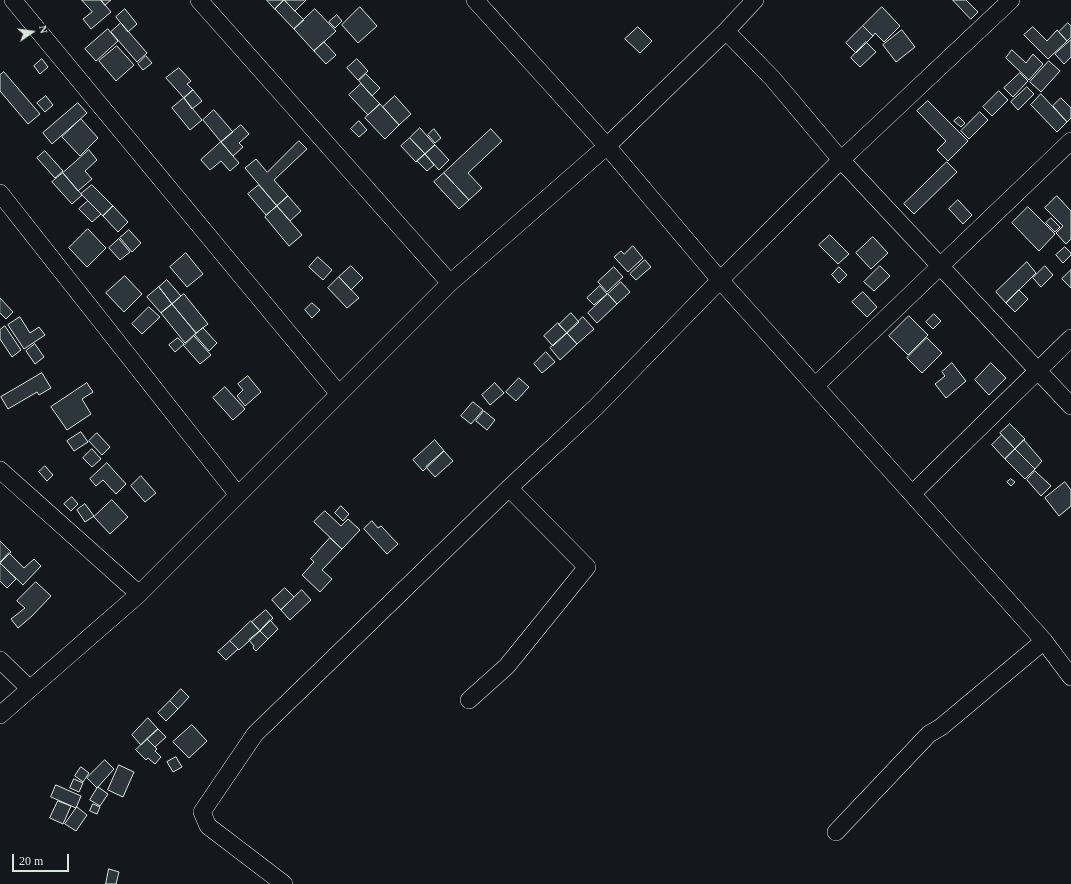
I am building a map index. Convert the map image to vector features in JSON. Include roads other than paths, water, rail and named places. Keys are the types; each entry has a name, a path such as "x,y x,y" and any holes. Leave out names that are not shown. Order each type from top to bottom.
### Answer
{"street":[{"path":"13,0 339,394"},
{"path":"199,0 450,283"},
{"path":"475,0 607,146 720,280 1044,641 1071,677"},
{"path":"0,715 139,594 450,283 607,146 726,31 755,0"},
{"path":"284,884 208,826 202,812 255,734 509,488 596,406 841,160 1011,0"},
{"path":"726,31 773,79 841,160 1071,406"},
{"path":"815,386 1071,141"},
{"path":"0,193 238,495"},
{"path":"912,494 1071,338"},
{"path":"0,470 139,594"},
{"path":"469,700 508,666 587,567 509,488"},
{"path":"836,832 929,734 941,727 1044,641"},
{"path":"0,660 30,689"}]}
